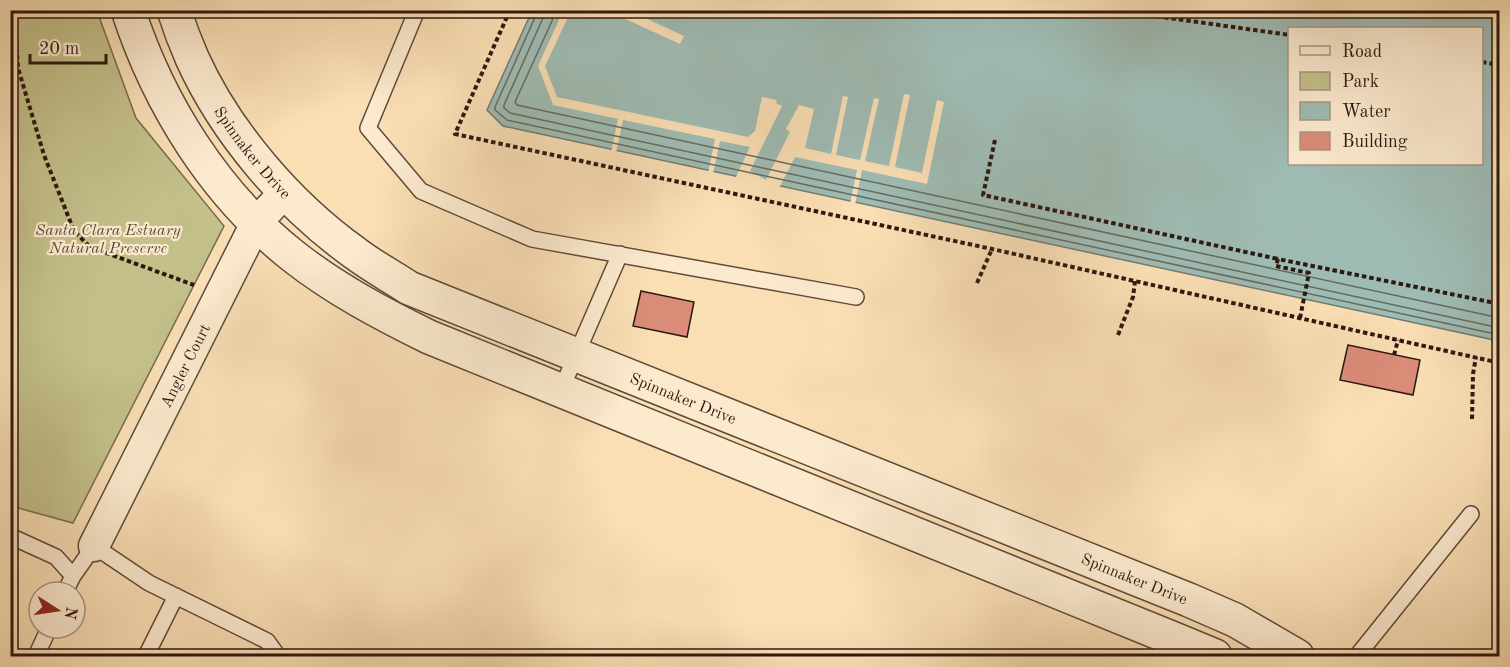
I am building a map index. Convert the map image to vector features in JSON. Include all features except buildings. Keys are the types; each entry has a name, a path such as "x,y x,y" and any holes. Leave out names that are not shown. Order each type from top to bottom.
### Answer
{"street":[{"path":"128,10 156,81 178,125 231,197 256,223 293,255 335,286 390,318 429,337 1215,657"},
{"name":"Spinnaker Drive","path":"174,10 192,58 216,102 239,137 285,192 319,225 355,254 409,288 1189,600 1235,620 1298,657"},
{"name":"Angler Court","path":"94,546 256,223 285,192"}],"lane":[{"path":"417,10 368,128 421,191 532,239 856,297"},
{"path":"561,390 620,254"},
{"path":"1357,657 1471,514"},
{"path":"10,536 56,557 73,576"},
{"path":"71,580 94,546 149,583 267,640 278,657"},
{"path":"146,657 176,596"},
{"path":"36,657 44,640"}],"path":[{"path":"14,10 18,68 44,155 74,231 90,247 220,294"},
{"path":"510,10 454,134 992,249 1500,363"},
{"path":"1112,10 1288,35"},
{"path":"1483,63 1500,65"},
{"path":"995,140 982,195 1500,304"},
{"path":"977,283 992,249"},
{"path":"1278,259 1276,266 1309,273 1300,318"},
{"path":"1119,335 1133,297 1135,281"},
{"path":"1394,355 1398,340"},
{"path":"1472,419 1473,374 1476,357"}],"green space":[{"name":"Santa Clara Estuary Natural Preserve","path":"10,11 97,11 136,118 224,226 73,523 11,506"}],"water":[{"path":"532,11 1499,11 1499,341 503,126 487,110"}],"pier":[{"path":"563,11 571,11 545,66 557,97 748,137 755,131 762,97 777,100 776,103 782,106 750,171 766,180 790,132 786,129 799,105 814,109 805,148 831,154 843,96 848,97 836,155 860,160 874,98 879,99 865,161 889,166 904,94 910,95 895,167 922,173 937,100 944,102 927,184 862,170 855,205 850,204 857,170 795,157 779,188 735,179 750,147 720,141 713,174 708,173 715,139 623,120 616,153 611,152 618,119 553,105 538,66"},
{"path":"608,11 630,11 684,36 680,44"}]}
